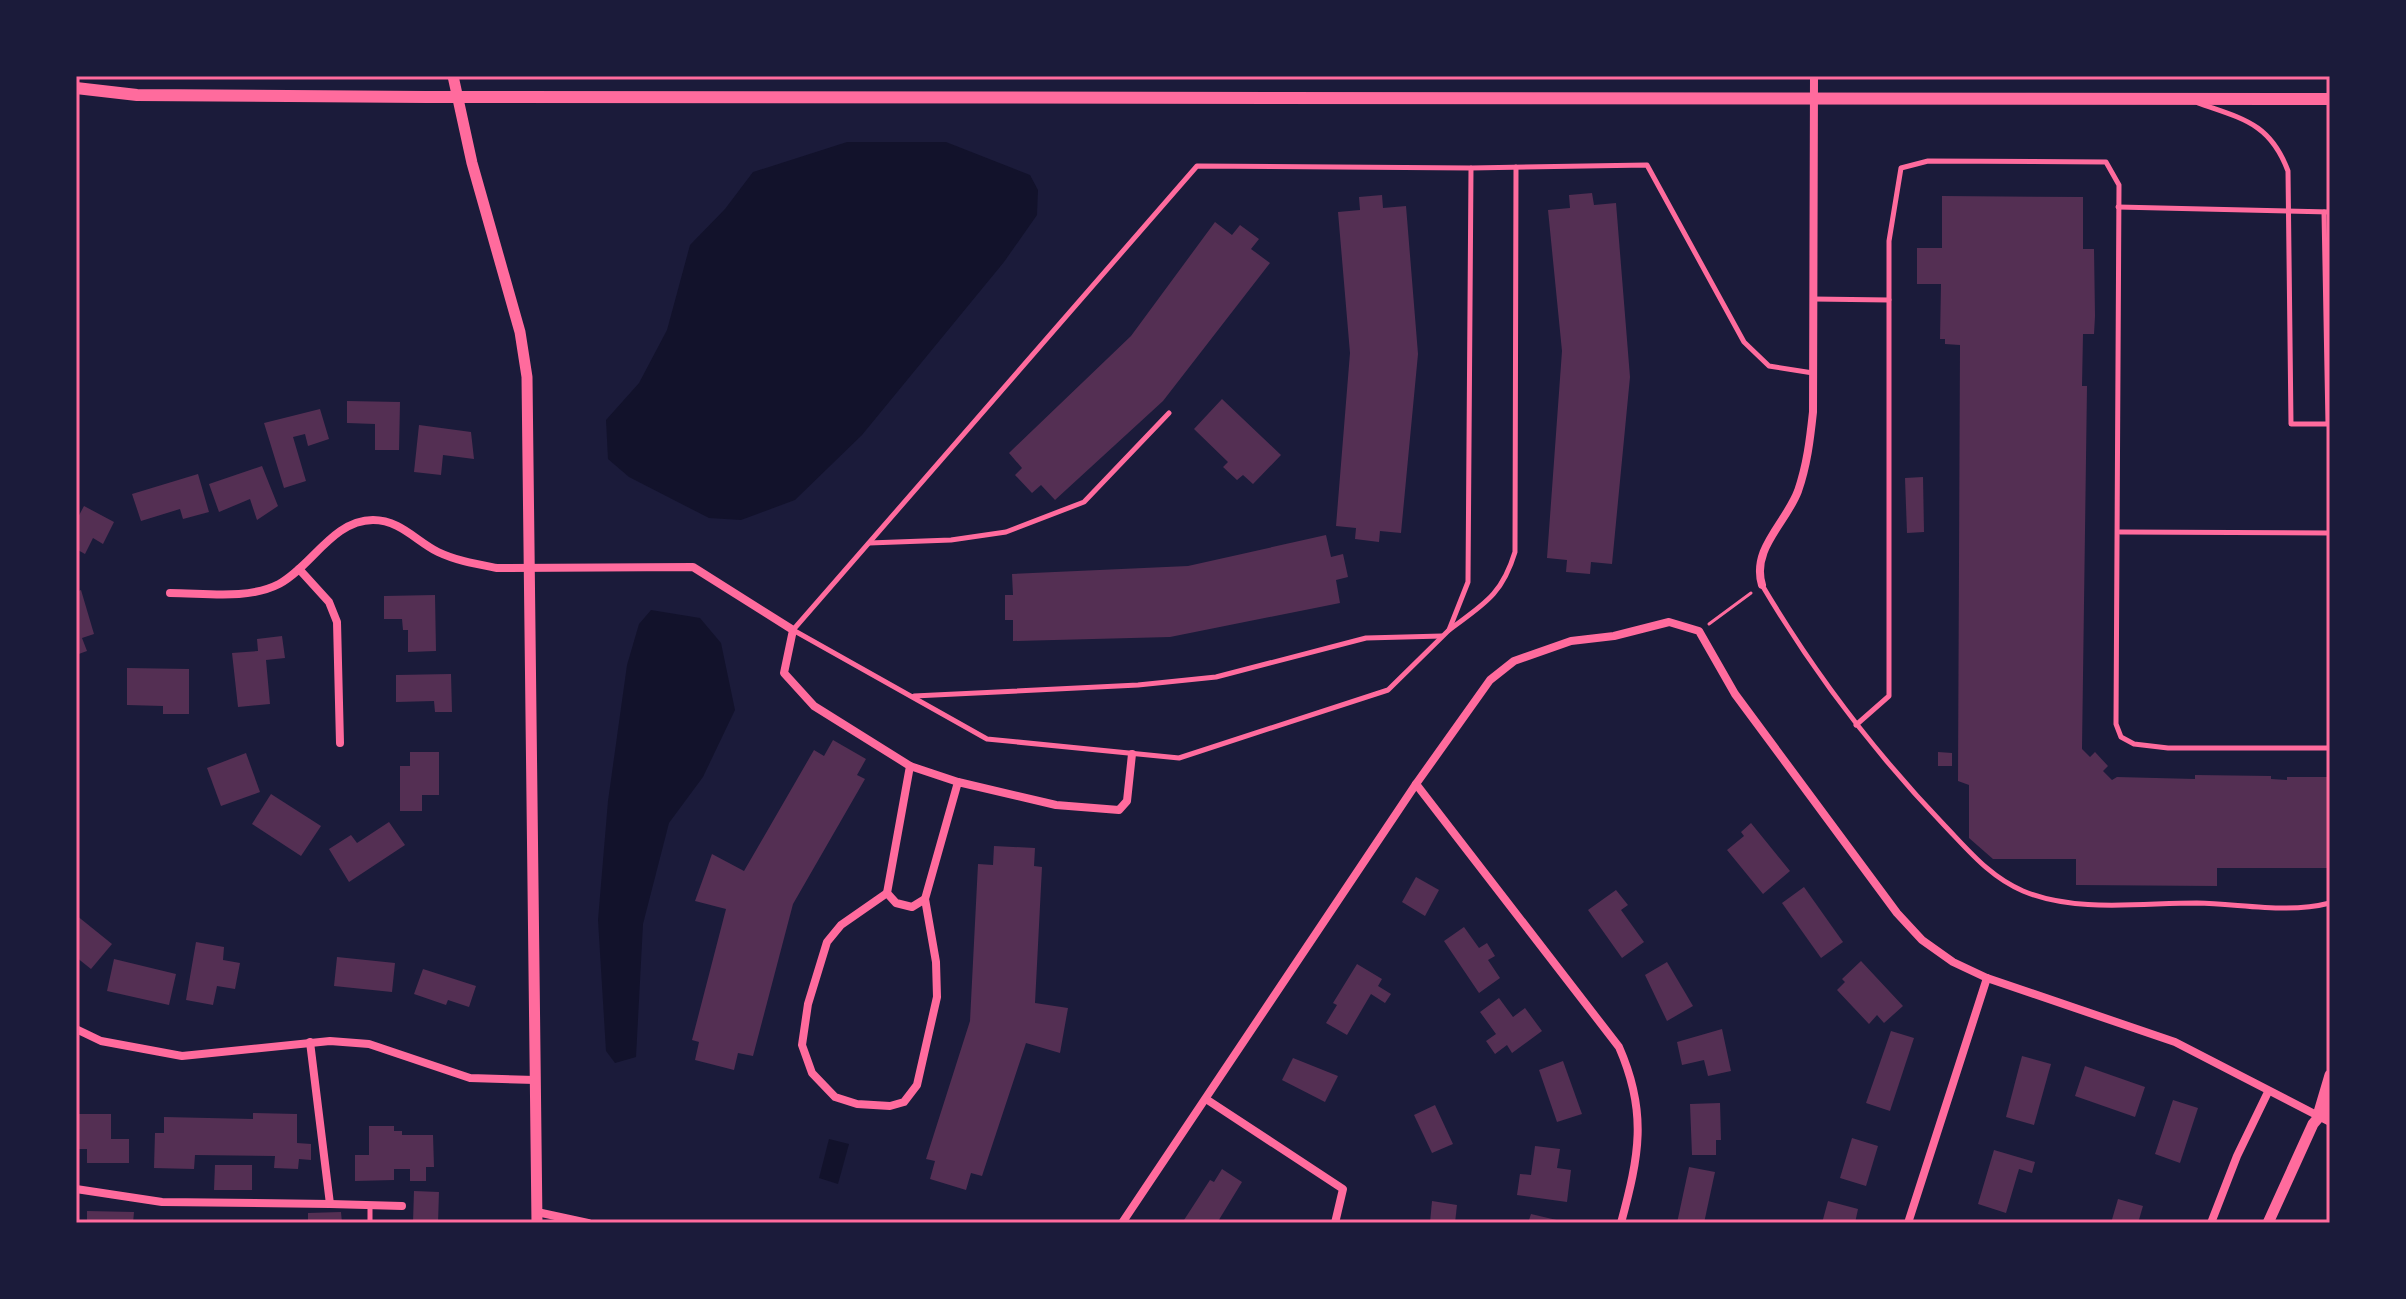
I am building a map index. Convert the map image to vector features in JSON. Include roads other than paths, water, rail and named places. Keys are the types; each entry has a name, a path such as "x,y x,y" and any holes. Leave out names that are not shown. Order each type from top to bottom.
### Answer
{"main road":[{"path":"76,88 137,95 458,97 2330,99"}],"street":[{"path":"453,76 472,163 520,332 527,377 537,1217 588,1223"},
{"path":"1762,585 1759,562 1764,547 1779,529 1797,493 1809,453 1813,373 1814,76"},
{"path":"170,593 260,591 281,583 342,530 358,522 375,520 394,523 436,550 466,563 529,568 693,567 793,630 784,673 814,706 910,766 958,782 1056,805 1119,810 1127,801 1132,754"},
{"path":"299,569 329,602 337,622 340,743"},
{"path":"1122,1223 1416,784 1490,680 1514,661 1571,641 1614,636 1669,622 1699,631 1735,694 1897,913 1922,940 1953,962 1987,978 2175,1042 2330,1122"},
{"path":"910,766 887,893 841,925 827,942 808,1004 802,1045 812,1073 835,1097 857,1104 890,1106 904,1102 917,1085 937,997 936,962 925,899 958,782"},
{"path":"1416,784 1619,1047 1632,1076 1639,1109 1634,1174 1621,1223"},
{"path":"887,893 896,903 912,907 925,899"},
{"path":"1908,1223 1987,978"},
{"path":"76,1029 115,1044 182,1056 310,1042 369,1044 470,1078 535,1080"},
{"path":"310,1042 330,1204"},
{"path":"2268,1223 2318,1116 2330,1075"},
{"path":"2211,1223 2237,1156 2268,1092"},
{"path":"1206,1099 1343,1189 1335,1223"},
{"path":"2318,1116 2330,1104"},
{"path":"76,1189 162,1202 402,1206"}],"lane":[{"path":"2118,207 2290,212 2327,212 2329,424 2291,424 2290,212 2288,171 2278,146 2255,123 2185,98"},
{"path":"1856,725 1889,696 1889,241 1901,168 1928,161 2106,162 2119,185 2115,459 2120,532 2116,724 2121,737 2134,744 2159,747 2330,748"},
{"path":"1516,167 1515,552 1507,578 1497,595 1449,630 1388,690 1179,758 1132,754 987,739 793,630 1197,166 1471,168 1516,167 1647,165 1744,342 1769,366 1813,373"},
{"path":"1449,630 1468,582 1471,168"},
{"path":"1812,299 1889,300"},
{"path":"868,543 951,540 1006,532 1084,502 1169,413"},
{"path":"2120,532 2330,533"},
{"path":"1762,585 1822,681 1897,777 1993,876 2025,892 2078,904 2200,903 2305,909 2330,903"},
{"path":"911,696 1138,685 1216,677 1366,638 1443,636"},
{"path":"370,1205 370,1223"}]}
